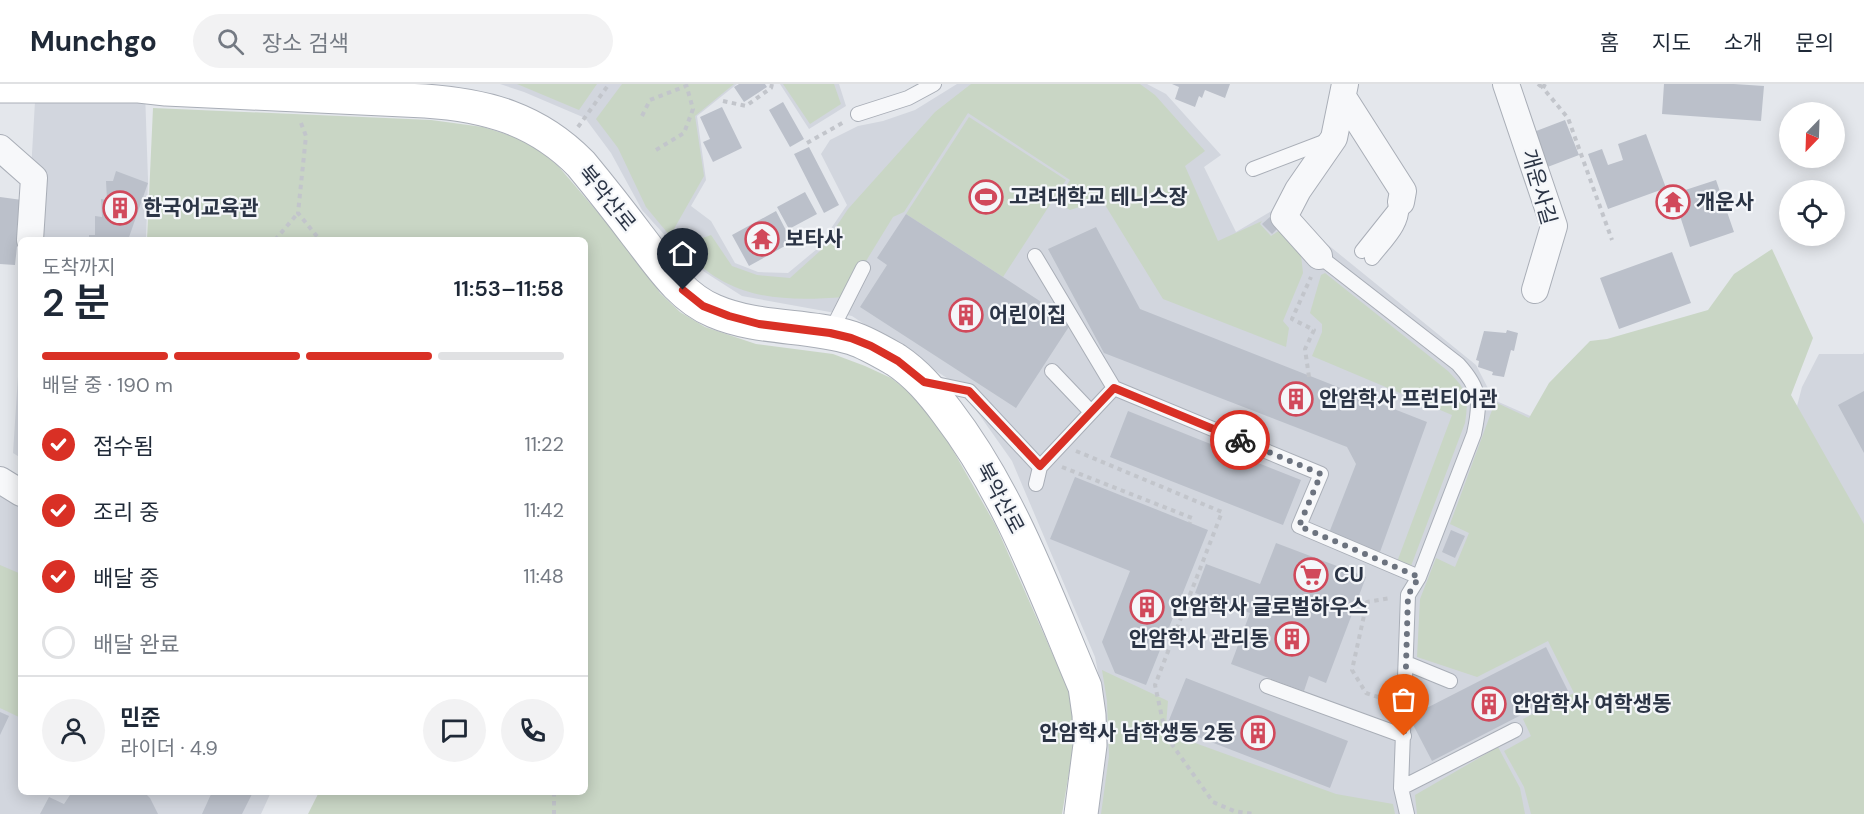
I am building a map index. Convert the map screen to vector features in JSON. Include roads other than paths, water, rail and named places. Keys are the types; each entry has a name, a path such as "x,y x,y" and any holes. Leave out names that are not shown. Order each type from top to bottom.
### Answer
{"street":[{"name":"개운사길","path":"1506,84 1554,226 1535,290"},
{"name":"북악산로","path":"0,86 165,86 455,103 505,115 536,129 564,146 581,164 674,281 692,298 714,311 759,324 851,338 898,361 924,382 956,424 1012,516 1085,687 1090,745 1081,814"},
{"path":"1319,256 1284,217 1298,190 1334,138 1344,91"},
{"path":"1344,91 1402,191 1401,202"},
{"path":"0,148 34,178 30,237"},
{"path":"0,480 18,491"}],"lane":[{"path":"858,114 908,98 934,84"},
{"path":"1253,169 1334,138"},
{"path":"1367,254 1401,202"},
{"path":"1035,256 1114,388 1321,474 1299,526 1419,577"},
{"path":"1319,256 1458,364 1470,378 1479,396 1480,409 1474,434 1419,577 1408,595 1401,788 1407,814"},
{"path":"830,333 863,268"},
{"path":"1052,370 1091,412"},
{"path":"924,382 969,391 1040,466"},
{"path":"1036,484 1040,466 1114,388"},
{"path":"1406,663 1450,681"},
{"path":"1267,686 1404,736"},
{"path":"1401,788 1515,730"}],"place":[{"name":"고려대학교 테니스장","path":"986,197"},
{"name":"개운사","path":"1673,202"},
{"name":"한국어교육관","path":"120,208"},
{"name":"보타사","path":"762,239"},
{"name":"어린이집","path":"966,315"},
{"name":"안암학사 프런티어관","path":"1296,399"},
{"name":"CU","path":"1311,575"},
{"name":"안암학사 글로벌하우스","path":"1147,607"},
{"name":"안암학사 관리동","path":"1292,639"},
{"name":"안암학사 여학생동","path":"1489,704"},
{"name":"안암학사 남학생동 2동","path":"1258,733"}]}
